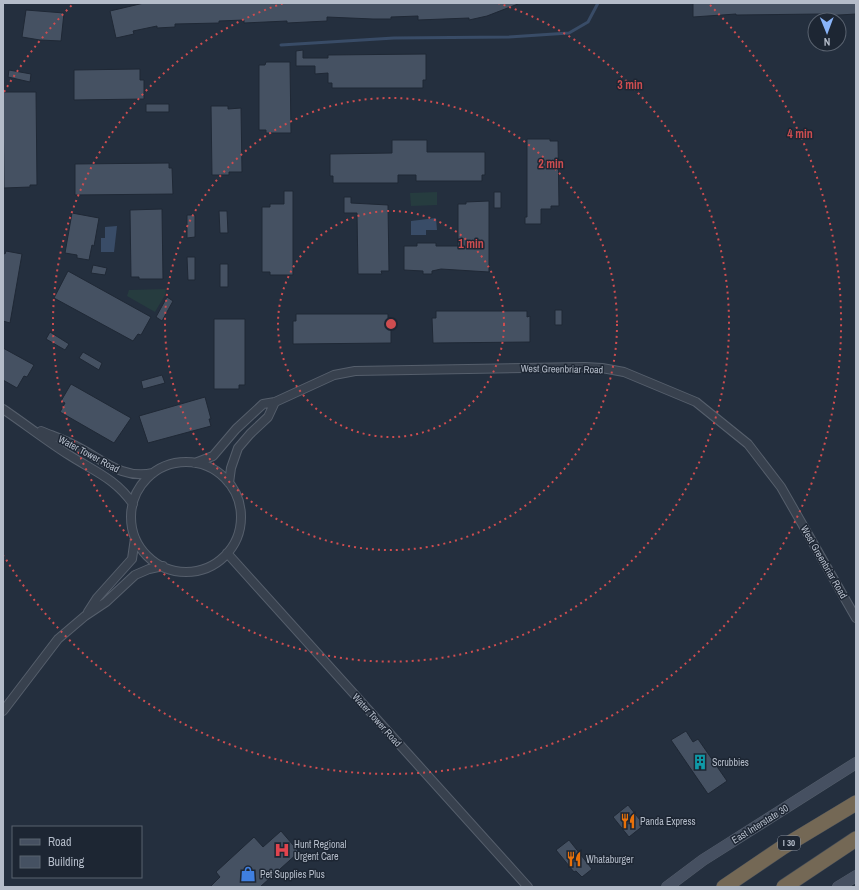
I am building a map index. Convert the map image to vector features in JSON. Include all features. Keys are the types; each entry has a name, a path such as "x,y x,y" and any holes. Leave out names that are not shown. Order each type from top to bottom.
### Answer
{"highway":[{"name":"I 30","path":"724,887 783,847 856,803"},
{"path":"784,887 856,839"}],"main road":[{"name":"East Interstate 30","path":"667,887 703,860 856,763"},
{"path":"838,887 856,876"}],"street":[{"name":"West Greenbriar Road","path":"195,463 214,456 263,404 275,402 334,375 355,371 585,367 624,372 654,383 696,402 748,444 781,487 856,618"},
{"path":"229,483 231,468 238,448 268,417 275,402"},
{"name":"Water Tower Road","path":"3,409 69,455 114,482 124,491 133,504"},
{"name":"Water Tower Road","path":"26,424 76,446 119,471 136,475 153,473"},
{"path":"195,463 216,471 229,483 238,499 241,516 238,534 227,553 217,562 200,570 183,571 163,566 145,553 136,538 131,522 133,504 140,486 153,473 170,464 195,463"},
{"path":"85,616 97,598 132,558 136,538"},
{"name":"Water Tower Road","path":"227,553 528,887"},
{"path":"3,711 58,639 85,616 106,602 135,575 163,566"}],"green space":[{"path":"437,192 437,205 411,206 410,193"},
{"path":"166,289 165,295 155,312 127,296 129,290"}],"water":[{"path":"436,218 437,230 426,230 426,235 411,235 411,221"},
{"path":"117,226 114,252 101,252 101,238 105,238 105,227"}],"building":[{"path":"144,3 518,4 487,16 469,20 469,18 418,20 418,16 391,17 391,19 327,17 327,21 287,23 287,21 244,23 244,20 219,21 219,23 175,24 175,27 157,28 157,26 133,31 134,34 116,38 110,11"},
{"path":"693,3 856,3 856,14 847,15 847,12 807,12 807,14 736,14 693,17"},
{"path":"26,10 64,13 61,41 22,37"},
{"path":"303,50 303,58 328,58 328,55 426,54 426,80 423,80 423,88 332,88 332,83 328,83 328,73 315,74 315,66 296,66 296,51"},
{"path":"266,62 290,62 291,133 266,133 266,130 259,130 259,65 265,65"},
{"path":"140,69 140,80 144,80 144,99 74,100 74,70"},
{"path":"9,70 31,74 30,82 8,77"},
{"path":"3,92 36,92 37,185 30,185 30,187 4,188"},
{"path":"146,104 169,104 169,112 146,112"},
{"path":"211,106 228,106 228,109 241,108 242,172 229,172 229,175 212,175"},
{"path":"527,139 550,139 550,141 558,141 559,206 551,206 551,209 541,209 541,224 525,224 525,217 527,217"},
{"path":"392,140 427,140 427,152 485,152 485,175 482,175 482,181 416,181 416,175 398,175 398,183 333,183 333,176 330,176 330,154 392,153"},
{"path":"169,163 169,168 172,168 173,194 75,195 75,164"},
{"path":"284,191 293,191 293,275 270,275 270,272 262,272 262,207 270,207 270,204 284,204"},
{"path":"494,192 501,192 501,208 494,208"},
{"path":"344,197 351,197 351,203 388,205 389,271 381,271 382,274 358,274 357,213 344,213"},
{"path":"489,201 489,272 441,269 432,271 432,274 423,274 423,271 404,270 404,246 417,246 417,243 436,243 436,246 458,246 458,204 466,204 466,202"},
{"path":"162,209 163,279 139,279 139,277 131,277 130,210"},
{"path":"219,211 227,211 228,233 220,233"},
{"path":"72,213 99,218 94,246 92,245 89,260 77,258 77,255 65,253"},
{"path":"187,215 195,215 195,237 187,238"},
{"path":"6,251 22,254 10,323 3,321 3,253 5,254"},
{"path":"187,257 195,257 195,280 188,280"},
{"path":"220,264 228,264 228,287 220,287"},
{"path":"93,265 107,268 105,275 91,273"},
{"path":"68,271 151,317 141,335 138,334 133,341 54,298"},
{"path":"167,297 173,301 162,321 156,317"},
{"path":"555,310 562,310 562,325 555,325"},
{"path":"436,311 527,311 527,317 530,316 530,342 433,343 432,318 436,318"},
{"path":"296,314 388,314 388,318 391,318 391,343 293,344 293,321 296,321"},
{"path":"214,319 245,319 245,385 239,385 239,389 214,389"},
{"path":"50,332 69,344 65,350 46,339"},
{"path":"3,348 34,365 27,377 24,376 17,388 3,380"},
{"path":"83,352 102,363 99,370 79,358"},
{"path":"162,375 165,383 143,389 141,381"},
{"path":"71,384 131,418 114,443 60,412 65,403 61,401"},
{"path":"205,397 211,419 209,419 211,426 148,443 139,416"},
{"name":"Scrubbies","path":"686,731 693,742 698,739 727,781 708,794 671,740"},
{"name":"Panda Express","path":"628,805 644,825 629,837 613,817"},
{"path":"281,831 299,852 260,887 210,887 220,877 216,872 254,837 263,847"},
{"name":"Whataburger","path":"569,840 592,869 582,877 576,871 574,872 556,850"}],"waterway":[{"path":"281,45 394,38 509,37 569,33 588,22 598,3"}],"place":[{"name":"Scrubbies","path":"700,762"},
{"name":"Panda Express","path":"628,821"},
{"name":"Hunt Regional Urgent Care","path":"282,850"},
{"name":"Whataburger","path":"574,859"},
{"name":"Pet Supplies Plus","path":"248,874"}]}
